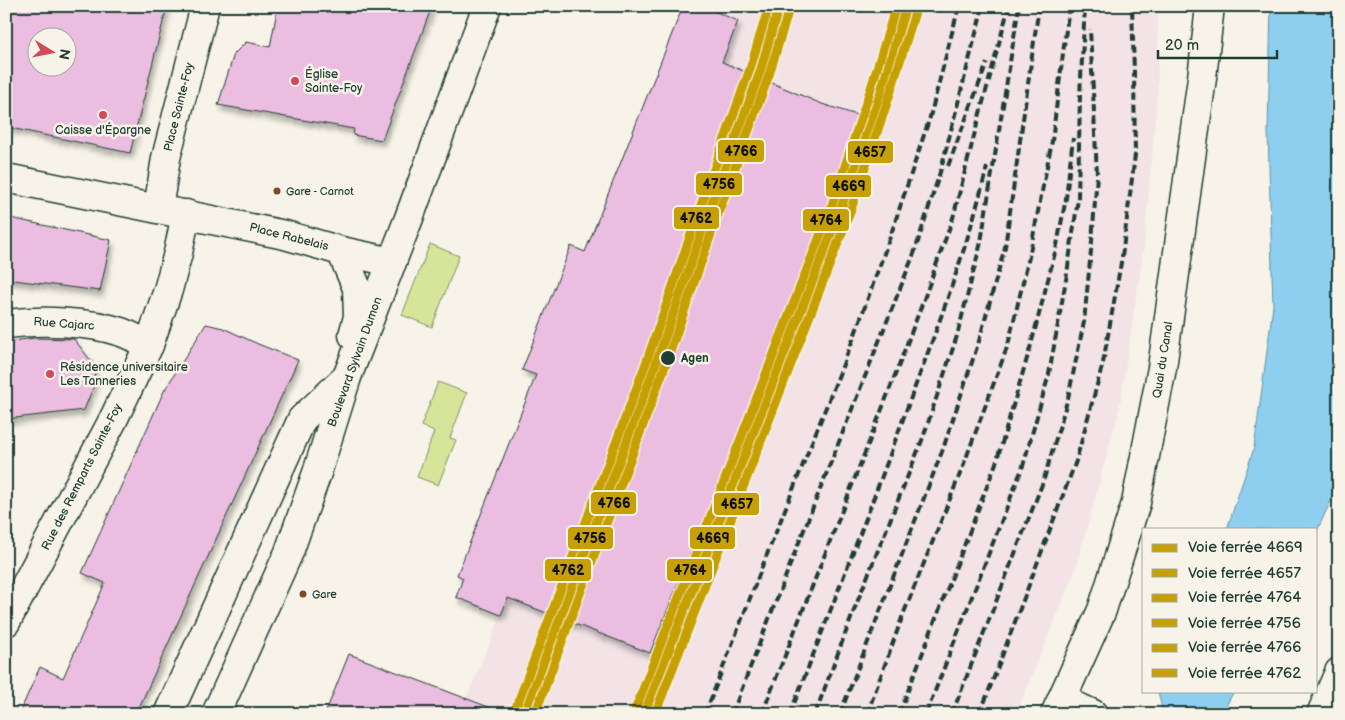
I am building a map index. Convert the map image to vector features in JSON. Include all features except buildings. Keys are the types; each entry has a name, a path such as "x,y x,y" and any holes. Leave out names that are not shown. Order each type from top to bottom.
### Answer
{"street":[{"name":"Place Sainte-Foy","path":"158,209 166,158 205,6"},
{"name":"Boulevard Sylvain Dumon","path":"339,385 392,262 488,6"},
{"name":"Quai du Canal","path":"1058,707 1102,610 1136,503 1162,368 1201,87 1210,6"},
{"name":"Place Rabelais","path":"6,178 285,234 341,251 392,262"},
{"name":"Rue des Remparts Sainte-Foy","path":"6,622 113,420 149,345 168,290 186,214"},
{"path":"216,714 289,552 317,473 317,431 339,385 358,317 357,288 341,251"},
{"name":"Rue Cajarc","path":"6,324 32,321 97,326 123,332 149,345"},
{"path":"168,714 302,418 339,385"},
{"path":"1321,714 1339,672"},
{"path":"1058,707 1090,712"}],"shaded area":[{"path":"683,6 702,6 715,12 717,6 1158,6 1158,85 1144,247 1119,411 1074,574 1016,714 464,714 466,699 501,616 456,597 463,578 457,575 536,375 522,370 571,246 585,252"}],"green space":[{"path":"430,244 459,256 432,327 402,315"},
{"path":"438,382 467,393 450,438 456,440 438,485 417,477 434,432 421,426"}],"water":[{"path":"1271,6 1339,6 1339,483 1318,529 1227,528 1254,448 1273,306 1268,130"},
{"path":"1158,692 1233,692 1222,714 1160,714 1162,709"}],"railway":[{"path":"705,714 854,337 891,234 930,117 959,6"},
{"path":"732,714 915,251 941,169 983,6"},
{"path":"762,714 884,404 953,218 1009,6"},
{"path":"815,714 923,438 957,336 981,242 1019,6"},
{"path":"840,714 943,449 979,341 1005,247 1039,6"},
{"path":"867,714 903,615 962,469 1008,345 1029,257 1052,141 1069,6"},
{"path":"926,714 1023,466 1049,374 1078,199 1080,95 1085,6"},
{"path":"980,714 1076,461 1103,363 1122,257 1135,155 1132,6"},
{"path":"952,714 1043,482 1068,398 1084,322 1097,175 1090,29"},
{"path":"948,166 987,63"},
{"path":"899,714 996,463 1031,345 1057,245 1066,198 1073,138"},
{"path":"790,714 942,314 971,226 987,167"}],"rail line":[{"name":"4762","path":"515,710 646,363 750,69 769,6"},
{"name":"4756","path":"524,714 655,366 760,72 779,6"},
{"name":"4764","path":"635,710 832,205 896,6"},
{"name":"4669","path":"644,714 841,208 881,91 906,6"},
{"name":"4766","path":"535,714 664,369 769,75 789,9"},
{"name":"4657","path":"655,714 850,212 890,94 916,9"}],"place":[{"name":"Église Sainte-Foy","path":"295,81"},
{"name":"Caisse d'Épargne","path":"103,115"},
{"name":"Gare - Carnot","path":"277,191"},
{"name":"Agen","path":"668,358"},
{"name":"Résidence universitaire Les Tanneries","path":"50,374"},
{"name":"Gare","path":"303,594"}]}
